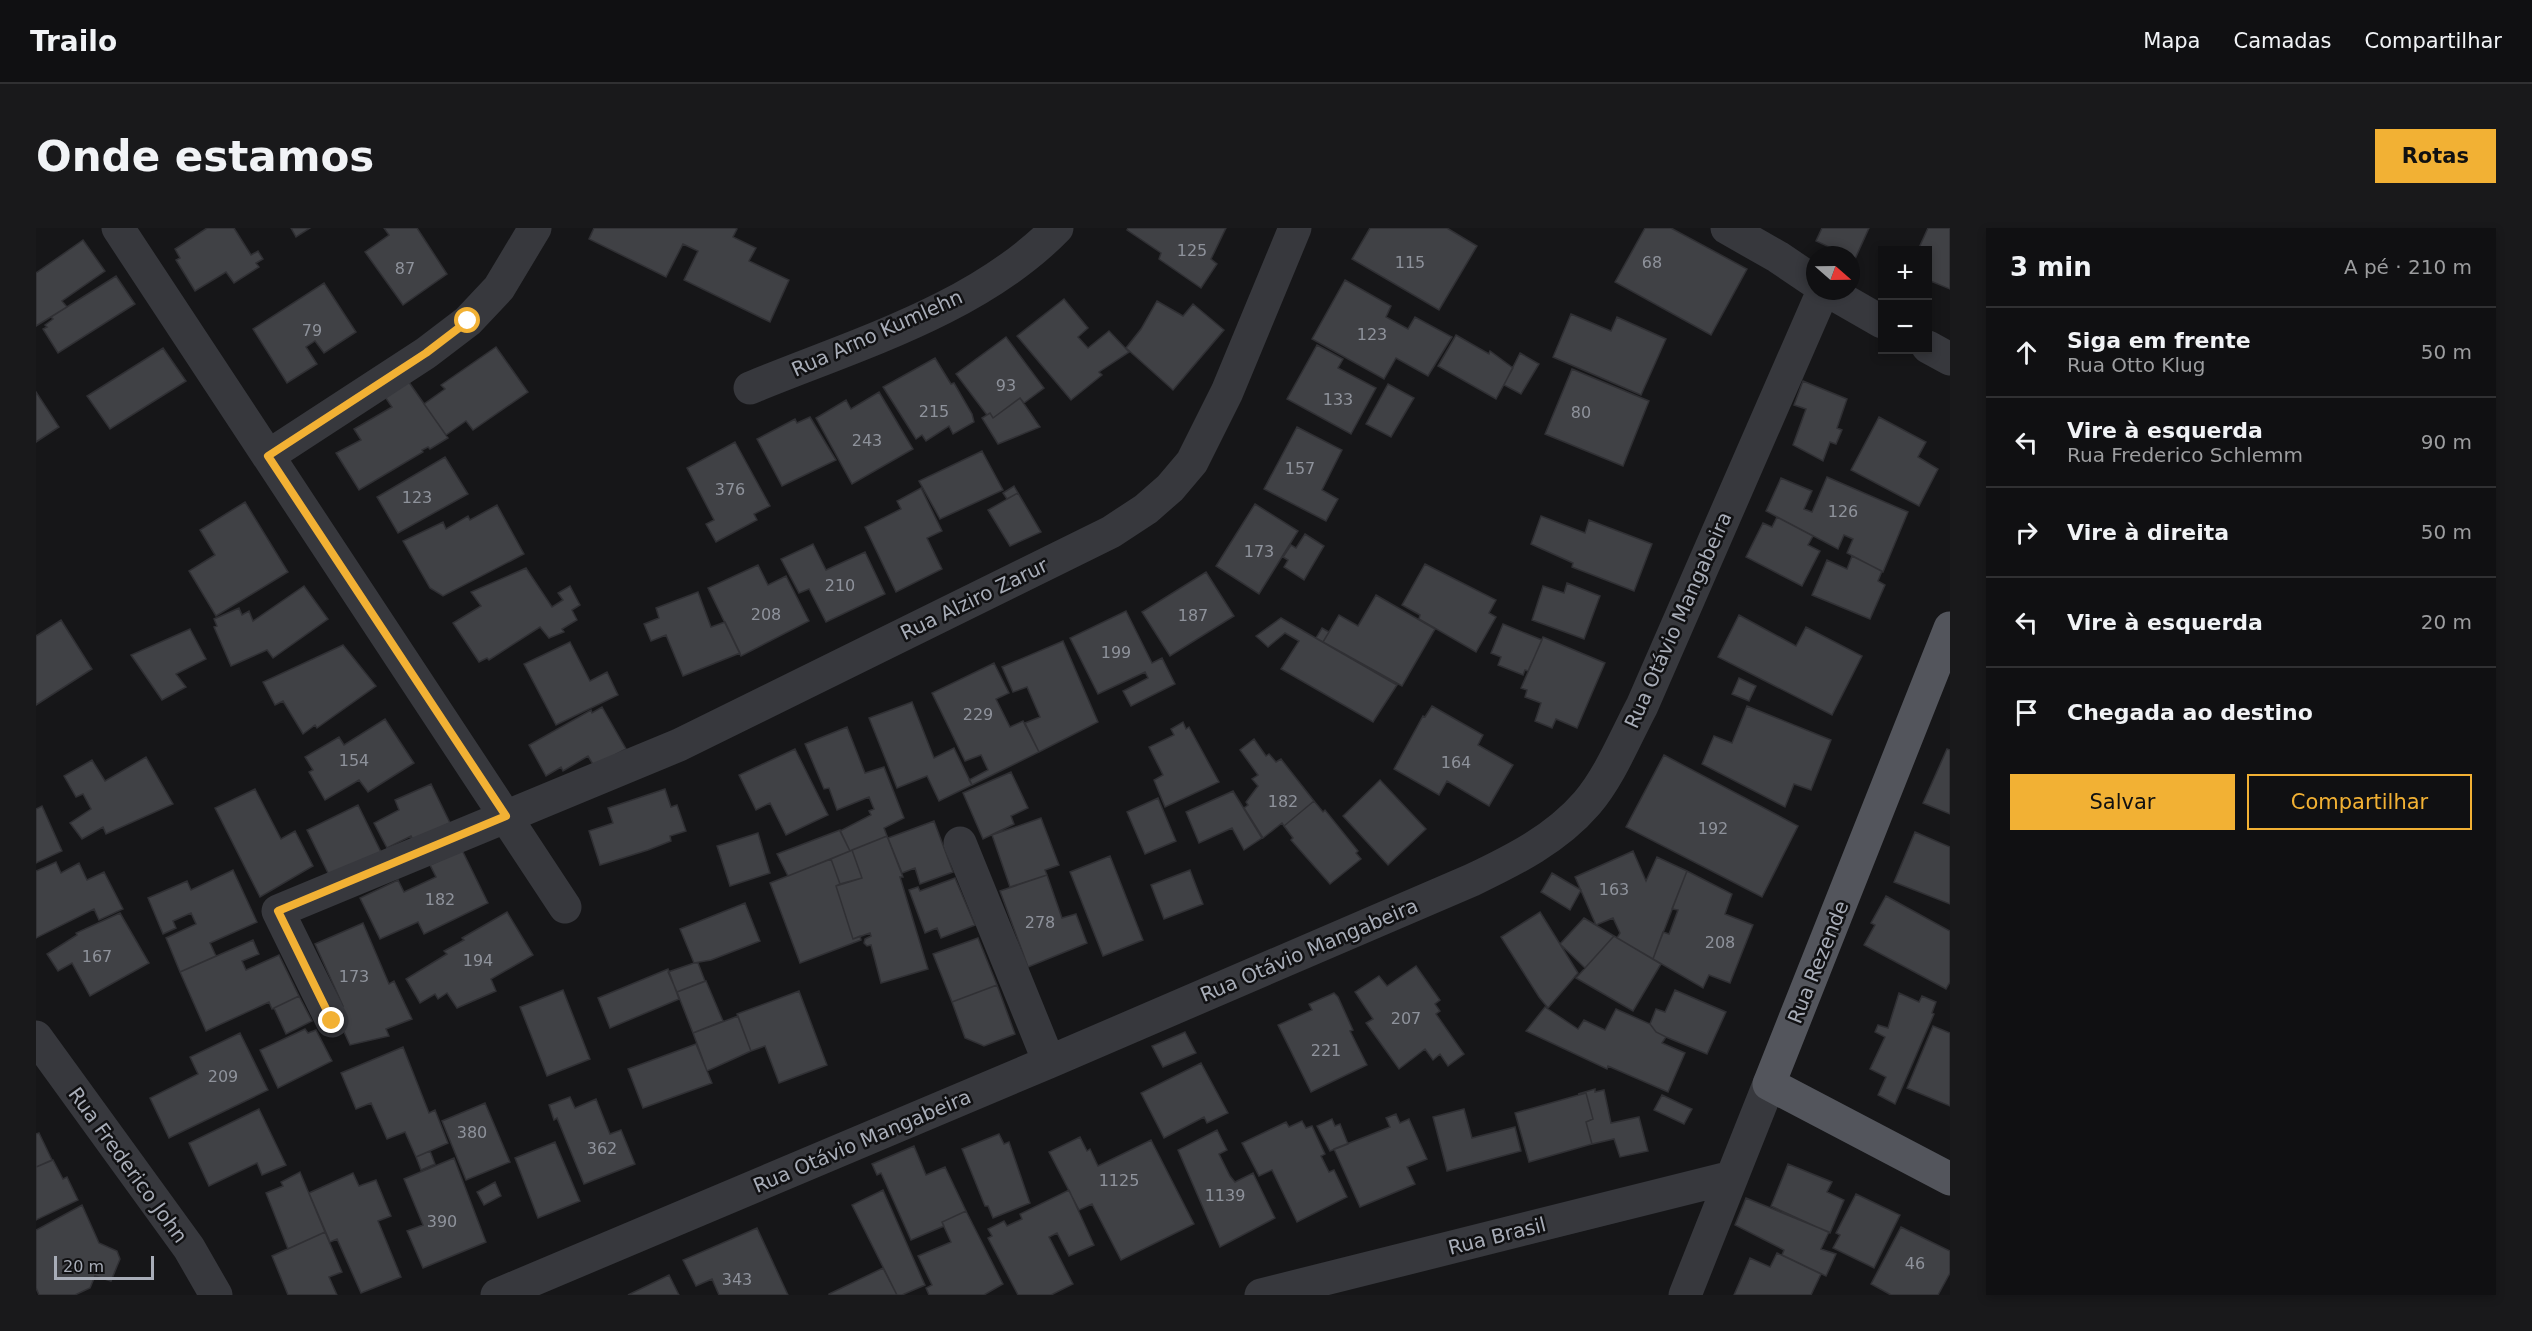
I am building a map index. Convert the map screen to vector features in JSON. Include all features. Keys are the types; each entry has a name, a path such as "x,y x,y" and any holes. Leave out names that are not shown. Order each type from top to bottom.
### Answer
{"main road":[{"name":"Rua Rezende","path":"1769,1084 1950,628"},
{"path":"1769,1084 1950,1179"}],"street":[{"path":"118,228 565,907"},
{"path":"268,456 426,353 468,321 499,288 535,228"},
{"name":"Rua Arno Kumlehn","path":"750,388 929,315 981,287 1032,254 1057,228"},
{"name":"Rua Alziro Zarur","path":"332,1021 278,911 679,745 1111,532 1146,509 1170,488 1192,462 1210,430 1294,228"},
{"path":"1727,228 1778,256 1806,276"},
{"name":"Rua Otávio Mangabeira","path":"497,1295 1049,1062 1524,855 1560,828 1587,802 1611,765 1642,706 1819,300"},
{"path":"1844,300 1878,320"},
{"path":"1932,349 1950,359"},
{"path":"960,843 1049,1062"},
{"name":"Rua Frederico John","path":"39,1048 189,1248 216,1295"},
{"name":"Rua Rezende","path":"1685,1295 1769,1084"},
{"name":"Rua Brasil","path":"1261,1295 1732,1177"}],"building":[{"path":"207,228 234,228 251,255 258,251 263,259 256,263 259,267 234,283 226,272 195,291 176,260 180,258 175,249"},
{"path":"291,228 310,228 296,237"},
{"path":"384,228 417,228 447,274 403,305 365,252 389,235"},
{"path":"594,228 735,228 737,229 733,237 756,248 749,261 789,280 770,322 684,280 698,251 683,244 666,277 589,239"},
{"path":"1128,228 1226,228 1211,259 1217,264 1201,288 1159,259 1161,253 1127,230"},
{"path":"1370,228 1447,228 1477,246 1439,310 1352,259"},
{"path":"1645,228 1671,228 1747,269 1711,335 1615,282"},
{"path":"1822,228 1869,228 1860,248 1860,246 1827,246 1816,241"},
{"path":"1928,228 1950,228 1950,289 1932,282 1932,246 1920,246"},
{"path":"83,240 105,271 62,301 67,307 36,326 36,273"},
{"path":"116,276 135,304 58,353 43,329 53,319 51,317"},
{"path":"1345,280 1391,306 1386,317 1408,329 1415,317 1452,337 1428,376 1396,358 1384,379 1312,339"},
{"path":"324,283 356,332 324,353 315,341 306,347 317,364 287,383 253,329"},
{"path":"1064,299 1088,328 1078,337 1088,348 1109,331 1129,352 1099,372 1102,375 1071,400 1017,336"},
{"path":"1157,301 1183,316 1193,304 1224,330 1173,390 1126,348 1141,329"},
{"path":"1571,314 1611,331 1617,317 1666,339 1641,395 1553,357"},
{"path":"1456,335 1489,354 1490,351 1513,368 1496,399 1438,366"},
{"path":"1006,337 1044,388 1024,403 1020,398 993,418 990,413 987,415 956,374"},
{"path":"1317,345 1343,359 1338,368 1376,388 1351,434 1287,399"},
{"path":"496,347 528,392 473,430 466,421 446,435 424,404 445,389 441,385"},
{"path":"163,348 186,381 110,429 87,396"},
{"path":"1520,353 1539,364 1521,394 1504,385"},
{"path":"935,358 951,384 954,383 972,414 974,422 953,434 949,426 926,441 922,435 916,439 883,387"},
{"path":"1572,369 1649,401 1623,466 1545,434"},
{"path":"406,378 448,438 430,449 428,447 422,450 423,452 359,490 336,453 361,440 354,429 392,407 383,394"},
{"path":"1803,381 1847,399 1837,428 1842,430 1836,444 1830,442 1823,461 1793,445 1806,409 1794,405"},
{"path":"1388,384 1414,398 1391,437 1366,424"},
{"path":"36,392 59,427 36,442"},
{"path":"879,392 913,449 852,484 816,418 846,400 851,409"},
{"path":"1020,398 1040,427 998,444 982,418 990,413 993,418"},
{"path":"810,417 836,460 782,486 757,439 795,419 797,423"},
{"path":"1879,417 1926,442 1918,457 1938,469 1919,506 1851,470"},
{"path":"1297,427 1342,450 1322,490 1338,499 1326,521 1264,489"},
{"path":"735,442 770,506 754,514 757,520 716,542 706,524 714,520 687,468"},
{"path":"982,451 1003,490 940,519 919,481"},
{"path":"445,457 468,494 398,533 377,497"},
{"path":"1827,477 1908,512 1883,572 1847,553 1853,539 1844,535 1838,549 1766,511 1781,478 1812,491 1804,509 1812,512"},
{"path":"1014,486 1018,493 1007,499 1003,493"},
{"path":"921,488 942,531 927,538 942,569 896,592 865,527 901,509 897,501"},
{"path":"1018,493 1041,532 1010,546 988,510"},
{"path":"245,502 288,572 216,616 189,571 215,555 200,530"},
{"path":"1255,504 1298,531 1259,594 1216,566"},
{"path":"497,505 524,554 443,596 430,588 403,541 443,522 446,529 468,516 470,520"},
{"path":"1541,516 1585,533 1589,520 1652,544 1634,591 1572,567 1573,563 1531,544"},
{"path":"1777,517 1813,536 1808,545 1820,551 1802,586 1746,557 1763,523 1772,527"},
{"path":"1305,534 1324,546 1304,580 1284,567 1288,560 1283,557 1291,545 1296,548"},
{"path":"813,544 826,570 865,552 885,594 826,622 809,589 799,593 781,559"},
{"path":"1852,556 1882,571 1878,581 1885,585 1870,619 1812,595 1827,560 1847,569"},
{"path":"1425,564 1496,600 1489,613 1496,617 1476,652 1419,619 1420,615 1402,605"},
{"path":"758,565 768,585 786,576 809,621 741,656 708,588"},
{"path":"526,568 552,607 563,600 558,593 570,586 580,605 572,610 577,620 562,629 564,632 549,638 540,627 489,660 487,658 479,662 453,623 481,606 471,592"},
{"path":"1206,572 1234,616 1170,656 1142,612"},
{"path":"1567,583 1600,596 1584,639 1532,620 1543,586 1564,593"},
{"path":"304,586 328,619 273,658 267,650 231,666 214,627 217,626 214,619 239,608 242,615 249,611 253,621"},
{"path":"698,592 711,627 725,622 740,653 683,676 666,635 651,641 644,624 659,618 656,608"},
{"path":"1376,595 1435,629 1402,686 1323,642 1339,615 1358,626"},
{"path":"1126,611 1152,663 1162,658 1175,684 1131,706 1123,691 1148,678 1145,672 1098,694 1070,638"},
{"path":"1739,615 1796,646 1806,627 1862,656 1832,715 1718,657"},
{"path":"1281,618 1397,685 1373,722 1281,669 1299,641 1285,633 1268,647 1256,636"},
{"path":"61,620 92,669 36,705 36,636"},
{"path":"1503,624 1542,640 1528,671 1525,670 1523,675 1498,665 1501,657 1491,653"},
{"path":"1322,628 1329,632 1323,642 1316,638"},
{"path":"190,629 206,659 176,674 186,687 162,700 131,655"},
{"path":"1543,637 1605,663 1577,728 1556,719 1552,728 1535,721 1541,703 1525,697 1527,690 1521,688"},
{"path":"1063,641 1098,722 1039,752 1025,723 1040,717 1027,687 1013,692 1002,667"},
{"path":"570,642 590,681 607,672 618,695 556,725 524,664"},
{"path":"343,645 376,686 317,728 315,725 303,734 283,701 275,705 263,682"},
{"path":"994,663 1009,693 996,699 1010,727 1023,721 1039,752 972,785 969,780 988,770 981,755 965,761 932,693"},
{"path":"1739,678 1756,686 1749,701 1732,694"},
{"path":"912,702 934,758 954,748 972,785 939,801 927,776 897,788 869,718"},
{"path":"1432,706 1483,735 1478,745 1513,765 1489,806 1447,781 1439,795 1394,769 1423,716 1425,717"},
{"path":"1747,706 1831,740 1811,790 1794,784 1785,807 1702,764 1714,736 1732,743"},
{"path":"602,707 626,749 594,766 588,756 563,771 561,767 546,776 529,745 591,710 592,713"},
{"path":"385,719 414,763 368,792 359,780 325,800 309,772 313,770 305,757 339,737 344,745"},
{"path":"1183,722 1186,729 1189,727 1219,782 1165,807 1154,780 1163,775 1149,747 1174,735 1171,729"},
{"path":"847,727 865,773 884,767 904,818 884,828 887,836 850,851 840,831 871,815 869,811 874,809 869,797 837,810 829,788 824,789 805,744"},
{"path":"1254,739 1266,756 1269,754 1276,762 1281,759 1314,801 1284,826 1282,823 1263,838 1244,808 1258,786 1252,779 1258,775 1240,750"},
{"path":"795,749 828,815 786,835 770,803 756,810 739,775"},
{"path":"1947,749 1950,750 1950,814 1923,803"},
{"path":"1664,755 1798,826 1762,897 1626,827"},
{"path":"146,757 173,804 106,834 103,827 82,839 70,823 91,809 83,794 76,797 64,776 92,760 105,781"},
{"path":"1011,772 1028,808 1011,816 1014,824 983,839 963,793"},
{"path":"1380,780 1426,829 1388,865 1343,816"},
{"path":"431,784 450,823 413,840 411,836 387,848 374,823 399,810 395,800"},
{"path":"255,789 281,839 295,831 313,866 260,897 215,808"},
{"path":"665,789 671,807 677,805 686,831 670,836 671,841 600,865 589,831 613,823 608,808"},
{"path":"1233,791 1262,838 1244,850 1232,828 1199,843 1186,812"},
{"path":"1158,798 1176,841 1145,854 1127,812"},
{"path":"1314,801 1323,812 1325,810 1358,851 1356,853 1361,859 1330,884 1291,840 1293,838 1284,826"},
{"path":"358,805 381,852 330,877 307,830"},
{"path":"42,806 62,851 36,863 36,809"},
{"path":"1041,818 1059,865 1045,870 1047,875 1010,887 992,835"},
{"path":"934,821 953,872 920,884 915,868 902,873 888,838"},
{"path":"840,830 850,851 788,876 777,854"},
{"path":"1915,832 1950,847 1950,904 1894,882"},
{"path":"758,833 770,873 730,886 717,846"},
{"path":"887,836 903,877 900,877 928,969 881,983 871,945 867,946 864,943 865,939 871,936 870,933 853,939 836,886 862,878 852,850"},
{"path":"462,850 488,903 424,934 418,922 380,939 360,898 398,880 404,892 436,877 430,865"},
{"path":"852,850 862,878 840,884 831,859"},
{"path":"1633,851 1646,881 1657,857 1687,871 1653,959 1617,938 1620,933 1613,918 1596,925 1575,877"},
{"path":"1110,856 1143,940 1103,956 1070,872"},
{"path":"831,859 840,884 836,886 853,939 860,936 861,940 800,963 770,883"},
{"path":"56,862 61,873 79,863 87,880 104,872 123,909 99,920 94,909 36,938 36,871"},
{"path":"233,870 257,922 210,943 216,956 180,972 166,938 196,924 191,913 173,921 176,928 163,934 148,898 187,881 191,890"},
{"path":"1190,870 1203,904 1164,919 1151,885"},
{"path":"1687,871 1732,894 1725,914 1753,925 1730,983 1709,975 1703,988 1653,959 1663,932 1669,934 1678,910 1672,909"},
{"path":"1552,873 1581,890 1570,910 1541,892"},
{"path":"1047,875 1062,918 1076,914 1087,943 1028,967 1000,891"},
{"path":"955,878 975,925 941,938 937,928 925,933 909,890 918,887 920,891"},
{"path":"1886,896 1950,931 1950,982 1946,989 1864,945 1875,925 1871,923"},
{"path":"745,903 760,941 711,960 694,963 680,929"},
{"path":"507,912 533,955 491,979 496,991 457,1008 447,993 438,999 435,994 420,1003 406,979 447,954 444,951 464,940 462,938"},
{"path":"1540,912 1578,973 1548,1008 1501,937"},
{"path":"120,913 149,963 90,996 72,963 58,971 47,954 77,935 76,933"},
{"path":"1584,918 1614,936 1585,968 1560,944"},
{"path":"363,923 389,984 394,981 412,1019 386,1029 389,1036 350,1045 334,1010 343,1006 315,944"},
{"path":"1614,936 1661,964 1633,1011 1576,978"},
{"path":"978,938 997,985 952,1002 933,954"},
{"path":"253,940 259,954 242,961 246,970 279,955 299,996 272,1009 269,1002 206,1031 180,972"},
{"path":"698,963 705,981 677,992 668,972"},
{"path":"1416,966 1440,1000 1435,1004 1440,1011 1436,1014 1464,1054 1448,1066 1440,1054 1433,1060 1425,1049 1399,1069 1366,1023 1373,1019 1355,992 1379,976 1387,986"},
{"path":"668,969 679,999 610,1028 598,998"},
{"path":"706,981 723,1021 693,1033 677,992"},
{"path":"997,985 1015,1034 984,1046 965,1038 952,1002"},
{"path":"563,990 590,1059 547,1076 520,1007"},
{"path":"1675,990 1726,1012 1707,1054 1656,1032 1650,1024 1656,1009 1665,1012"},
{"path":"799,991 827,1065 779,1083 765,1046 751,1051 737,1014"},
{"path":"1334,993 1338,997 1353,1030 1350,1031 1367,1065 1311,1092 1278,1025 1312,1010 1309,1004"},
{"path":"1899,993 1919,1002 1922,996 1936,1002 1932,1013 1934,1014 1895,1104 1878,1095 1886,1077 1870,1069 1885,1037 1875,1032 1878,1025 1888,1028"},
{"path":"299,996 312,1021 286,1034 274,1008"},
{"path":"1545,1007 1578,1029 1584,1020 1605,1030 1616,1009 1650,1024 1656,1032 1666,1037 1662,1043 1685,1053 1668,1092 1608,1066 1607,1069 1526,1031"},
{"path":"738,1016 751,1051 707,1071 693,1033"},
{"path":"1933,1026 1950,1033 1950,1106 1907,1088"},
{"path":"305,1029 308,1033 316,1030 332,1061 278,1088 260,1050"},
{"path":"1185,1032 1196,1053 1163,1067 1152,1046"},
{"path":"240,1033 268,1090 169,1138 150,1098 198,1074 190,1057"},
{"path":"696,1044 712,1083 643,1108 628,1069"},
{"path":"403,1047 429,1113 435,1110 448,1143 416,1157 405,1132 387,1139 371,1103 356,1109 341,1073"},
{"path":"1201,1063 1228,1113 1207,1123 1204,1117 1164,1138 1141,1093"},
{"path":"1595,1089 1595,1092 1604,1090 1611,1123 1639,1117 1648,1151 1620,1157 1614,1139 1592,1144 1586,1122 1593,1119 1586,1093 1578,1094"},
{"path":"1586,1093 1593,1119 1586,1122 1592,1144 1529,1162 1515,1113"},
{"path":"1662,1095 1692,1109 1684,1124 1654,1110"},
{"path":"570,1097 575,1108 596,1099 610,1134 621,1130 635,1164 584,1184 557,1118 554,1120 549,1105"},
{"path":"485,1103 510,1162 466,1180 442,1121"},
{"path":"259,1109 286,1165 262,1175 257,1163 209,1186 189,1143"},
{"path":"1464,1109 1472,1138 1515,1127 1521,1151 1447,1171 1433,1117"},
{"path":"1396,1114 1400,1123 1409,1119 1427,1159 1407,1167 1415,1184 1360,1207 1334,1149 1390,1127 1386,1118"},
{"path":"1332,1119 1335,1126 1340,1124 1348,1144 1330,1151 1317,1126"},
{"path":"1302,1121 1306,1128 1312,1126 1325,1154 1321,1156 1329,1172 1334,1170 1347,1197 1297,1222 1272,1170 1259,1176 1242,1143 1286,1122 1289,1127"},
{"path":"1217,1130 1227,1150 1219,1154 1230,1176 1235,1182 1253,1173 1275,1218 1220,1247 1178,1150"},
{"path":"39,1133 52,1160 36,1167 36,1134"},
{"path":"999,1134 1004,1144 1009,1142 1030,1203 993,1218 988,1206 985,1206 962,1149"},
{"path":"1080,1137 1087,1151 1090,1149 1098,1166 1151,1140 1194,1224 1121,1260 1092,1204 1079,1210 1049,1152"},
{"path":"555,1142 580,1201 538,1218 515,1158"},
{"path":"914,1146 926,1175 945,1167 966,1211 942,1222 944,1226 911,1240 881,1173 877,1175 872,1164"},
{"path":"430,1151 435,1164 421,1170 416,1157"},
{"path":"454,1158 486,1242 423,1268 407,1231 423,1225 404,1179"},
{"path":"53,1160 63,1179 67,1177 78,1200 36,1220 36,1167"},
{"path":"1788,1164 1832,1182 1827,1192 1844,1200 1830,1233 1771,1206"},
{"path":"300,1172 325,1232 288,1249 266,1193 283,1186 281,1182"},
{"path":"353,1173 359,1186 376,1180 391,1216 378,1221 401,1277 361,1293 337,1239 330,1242 309,1193"},
{"path":"495,1182 501,1196 484,1205 477,1192"},
{"path":"883,1190 925,1285 902,1295 897,1295 852,1205"},
{"path":"1069,1190 1094,1245 1069,1256 1057,1233 1049,1237 1073,1284 1051,1295 1018,1295 988,1238 992,1236 988,1229 1004,1221 1007,1226 1022,1219 1020,1214"},
{"path":"1856,1194 1900,1215 1874,1268 1833,1248 1840,1235 1836,1233"},
{"path":"1746,1198 1829,1232 1821,1249 1836,1254 1826,1276 1782,1255 1784,1250 1735,1225"},
{"path":"82,1205 99,1243 117,1251 120,1259 111,1281 95,1276 90,1288 75,1295 39,1295 36,1288 36,1230"},
{"path":"966,1211 1003,1284 984,1295 929,1295 926,1288 932,1285 918,1256 951,1242 942,1222"},
{"path":"1901,1227 1950,1251 1950,1273 1938,1295 1891,1295 1871,1284"},
{"path":"757,1228 788,1295 719,1295 712,1279 696,1286 683,1260"},
{"path":"325,1232 342,1272 329,1277 337,1295 288,1295 272,1256"},
{"path":"1777,1253 1821,1274 1811,1295 1734,1295 1750,1258 1770,1267"},
{"path":"883,1268 897,1295 829,1295 829,1294"},
{"path":"669,1275 679,1295 628,1295"}],"route":[{"path":"332,1021 278,911 506,816 268,456 426,353 468,321"}]}
